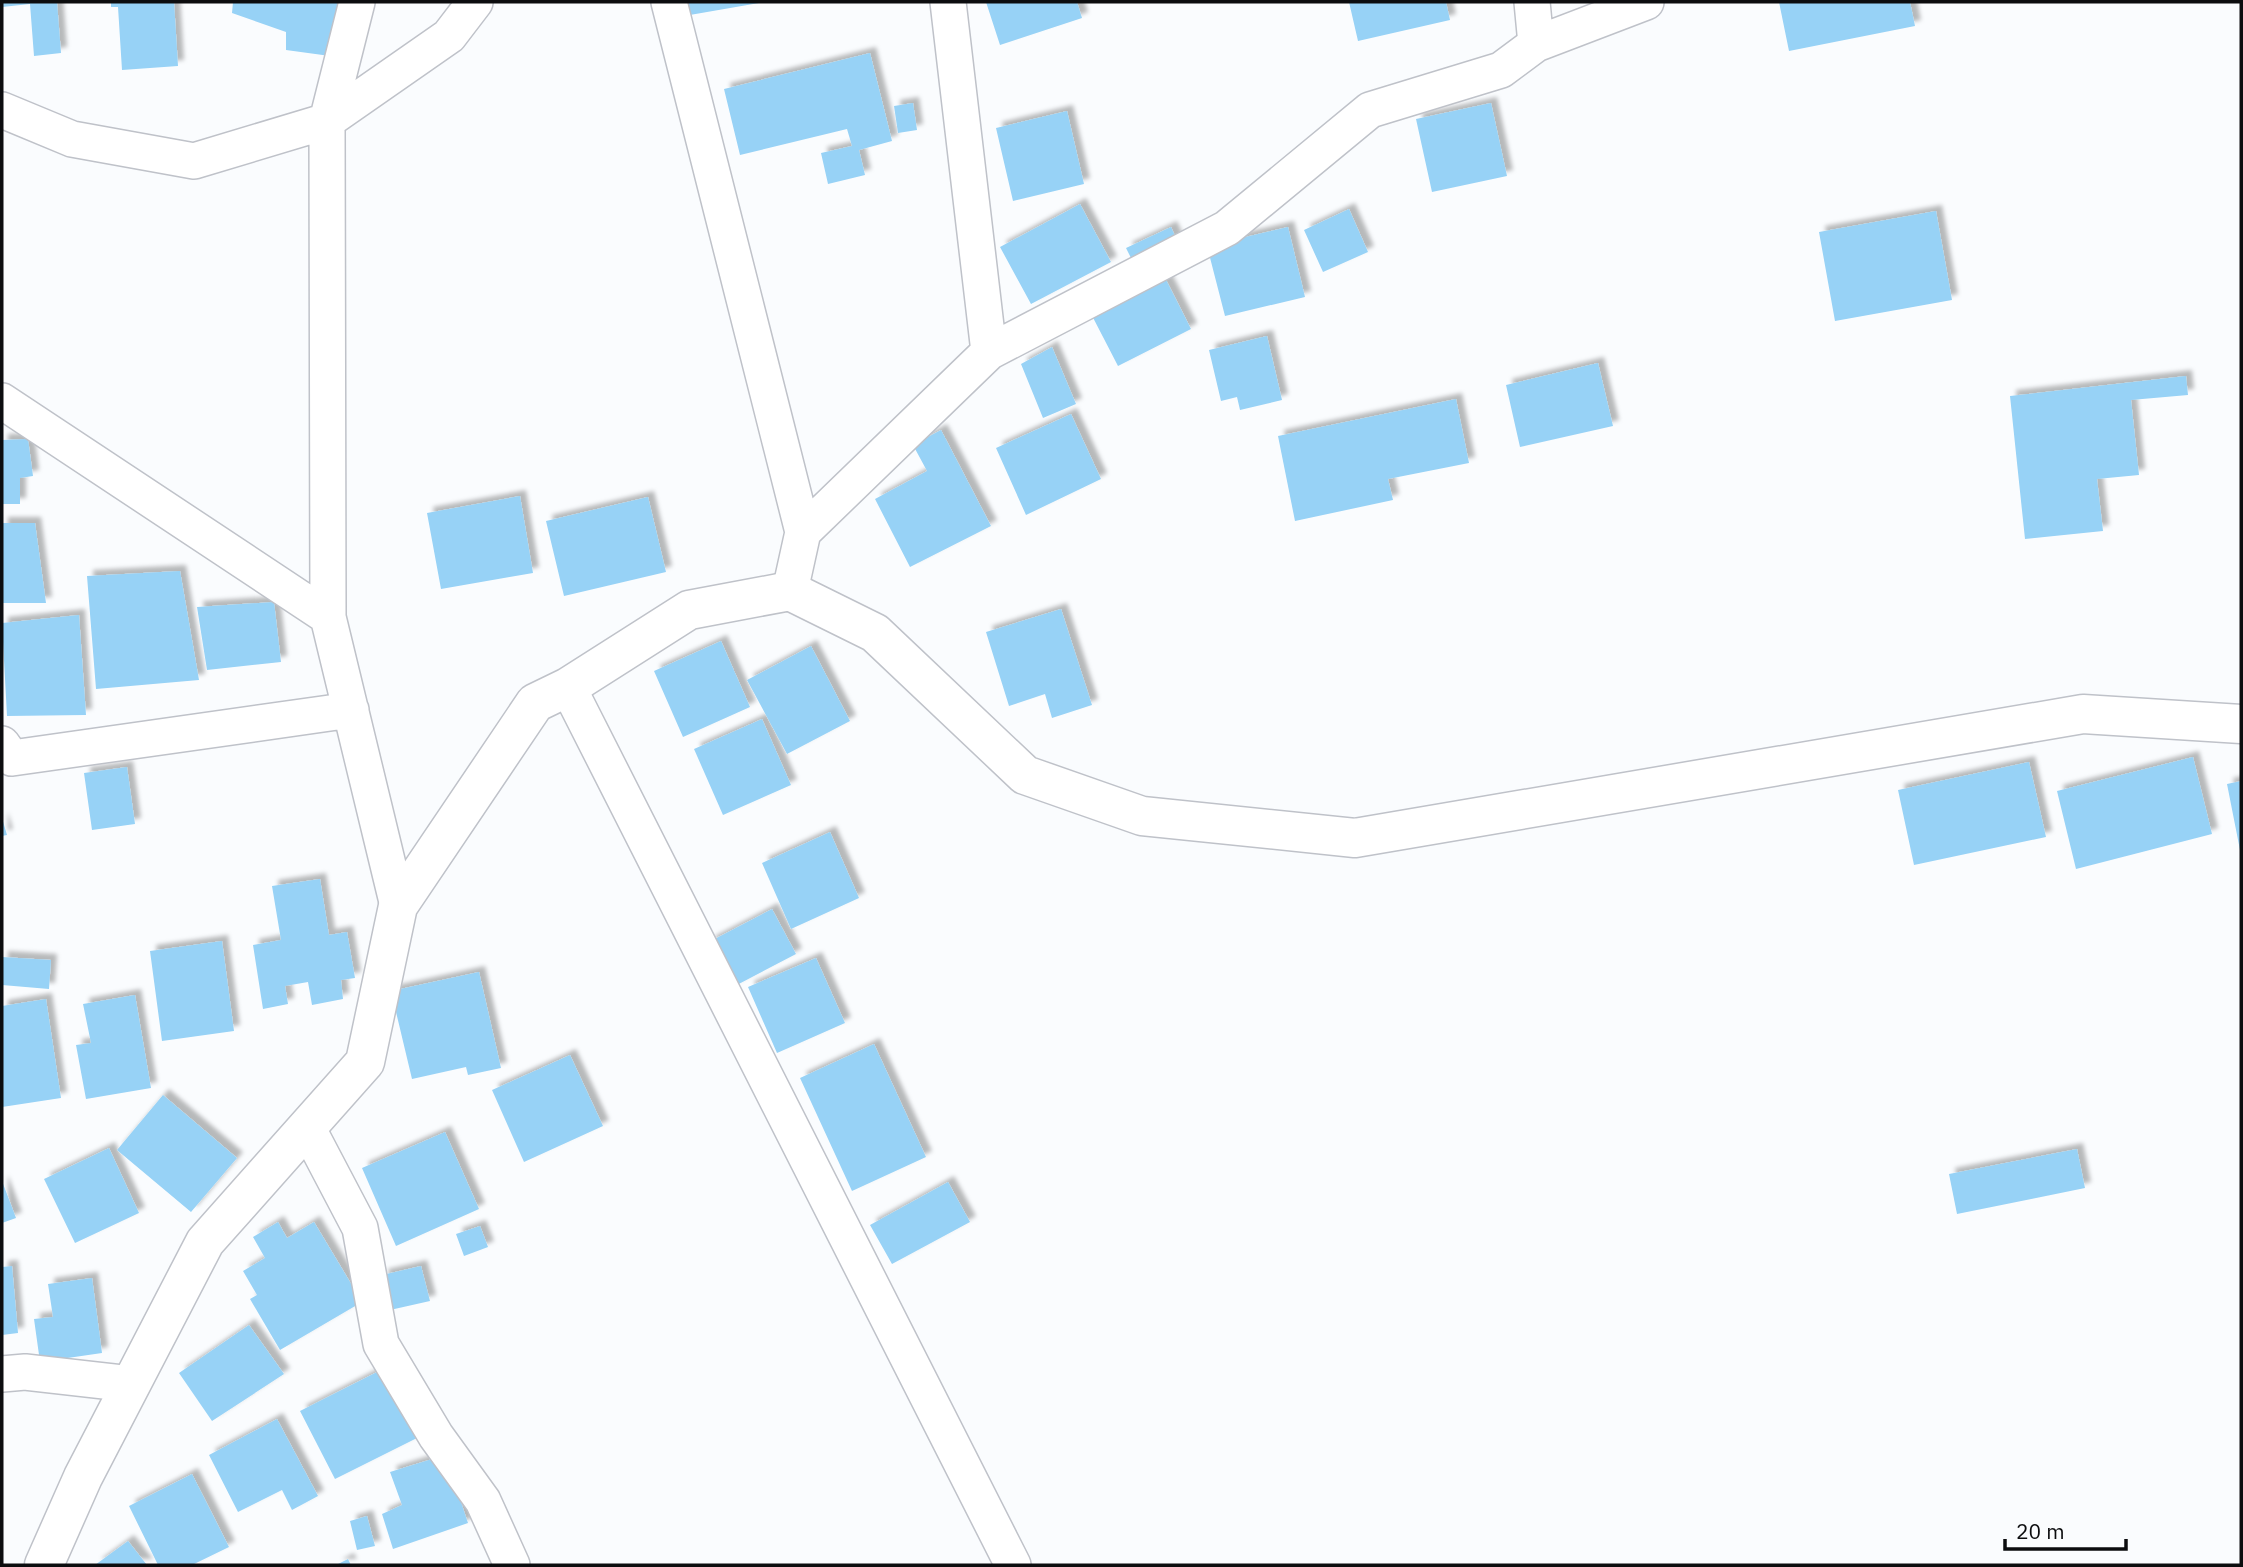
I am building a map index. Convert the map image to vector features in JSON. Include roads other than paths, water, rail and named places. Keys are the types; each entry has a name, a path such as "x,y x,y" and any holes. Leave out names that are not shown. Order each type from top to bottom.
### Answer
{"street":[{"path":"357,2 327,121 328,617 398,906"},
{"path":"2,110 72,139 194,161 327,121 449,36 475,2"},
{"path":"669,2 803,533 790,591"},
{"path":"948,2 989,352"},
{"path":"1532,2 1536,44"},
{"path":"803,533 989,352 1227,228 1370,110 1501,70 1536,44 1646,2"},
{"path":"2,401 328,617"},
{"path":"44,1565 83,1477 205,1242 365,1062 398,906 535,704 568,687 689,610 790,591 875,633 1025,775 1142,816 1355,838 2083,714 2241,724"},
{"path":"568,687 1013,1565"},
{"path":"2,744 12,758 351,710"},
{"path":"307,1127 360,1228 381,1344 436,1436 483,1501 512,1565"},
{"path":"2,1374 25,1372 131,1384"}]}
